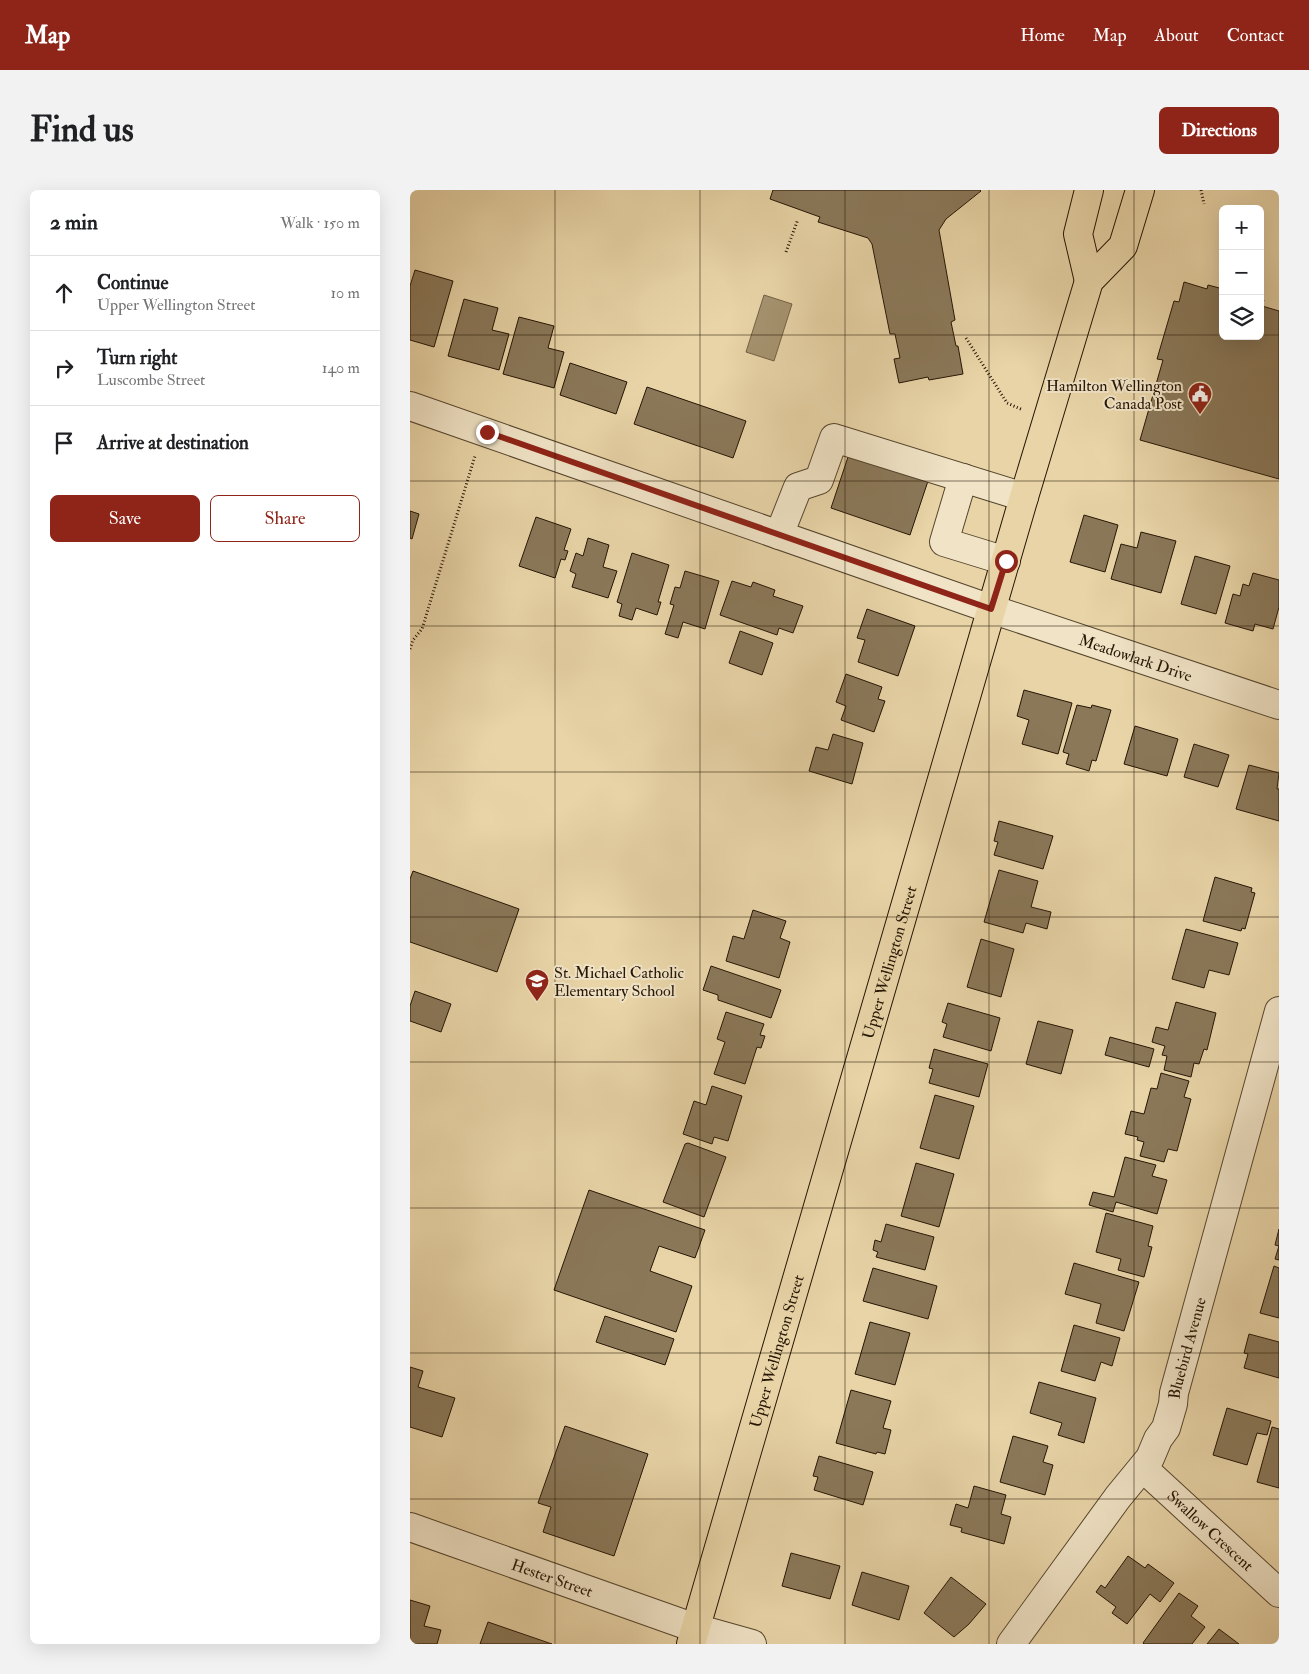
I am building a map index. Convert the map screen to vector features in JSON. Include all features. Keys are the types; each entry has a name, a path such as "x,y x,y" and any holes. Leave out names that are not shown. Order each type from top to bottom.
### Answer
{"main road":[{"name":"Upper Wellington Street","path":"1089,190 1078,234 1089,281"},
{"name":"Upper Wellington Street","path":"693,1636 991,609 1089,281 1124,246 1140,190"}],"street":[{"name":"Meadowlark Drive","path":"410,406 991,609 1279,705"},
{"path":"779,535 798,487 819,480 834,438 1024,497"},
{"path":"963,478 944,542 1006,561"},
{"name":"Bluebird Avenue","path":"1011,1644 1118,1497 1143,1468 1166,1428 1279,1011"},
{"name":"Swallow Crescent","path":"1143,1468 1279,1593"},
{"name":"Hester Street","path":"410,1527 693,1636 752,1644"}],"path":[{"path":"1201,190 1204,204"},
{"path":"786,252 798,219"},
{"path":"966,338 1007,403 1047,421"},
{"path":"410,649 413,640 422,629 476,454 487,432"}],"shaded area":[{"path":"764,295 792,304 774,361 746,352"}],"building":[{"path":"773,190 980,190 946,219 939,230 955,320 951,322 963,374 929,380 928,377 899,383 894,359 900,358 895,334 890,334 872,244 868,238 818,222 820,217 770,199"},
{"path":"415,270 453,281 434,347 410,340 410,286"},
{"path":"1184,282 1207,289 1208,285 1219,288 1219,340 1264,340 1264,307 1279,311 1279,479 1140,440 1163,360 1157,359 1174,301 1179,302"},
{"path":"464,299 498,308 492,330 509,334 499,370 448,356"},
{"path":"519,317 554,326 548,348 564,352 554,388 503,374"},
{"path":"570,363 627,382 616,414 560,395"},
{"path":"647,387 746,421 733,458 634,424"},
{"path":"851,448 930,475 910,535 831,508"},
{"path":"410,511 419,514 412,539 410,538"},
{"path":"1084,515 1118,525 1105,572 1070,562"},
{"path":"536,517 571,529 564,550 568,551 565,560 561,559 555,578 519,566"},
{"path":"1141,532 1176,541 1161,593 1111,579 1121,544 1137,548"},
{"path":"588,538 609,545 603,567 617,571 608,598 572,587 576,574 570,571 576,553 583,556"},
{"path":"632,553 669,565 658,602 661,602 657,615 636,608 632,620 619,616 622,604 617,602"},
{"path":"1195,556 1230,566 1216,614 1181,604"},
{"path":"685,571 719,581 705,629 683,622 678,638 665,634 674,605 670,604 675,587 680,588"},
{"path":"1253,573 1279,580 1279,607 1273,629 1255,624 1253,631 1225,623 1233,594 1240,596 1243,584 1249,586"},
{"path":"732,581 751,587 753,582 775,590 773,596 803,606 793,633 779,628 777,635 720,615"},
{"path":"867,609 915,626 898,676 858,662 865,640 857,638"},
{"path":"740,631 773,643 762,675 729,663"},
{"path":"846,674 882,687 878,699 885,701 874,732 841,720 846,706 836,702"},
{"path":"1024,690 1072,703 1058,754 1022,744 1029,720 1017,716"},
{"path":"1077,705 1091,708 1092,705 1111,710 1096,761 1092,760 1089,771 1066,764 1069,754 1063,752"},
{"path":"1135,726 1178,739 1167,776 1124,764"},
{"path":"833,734 863,743 852,784 809,771 816,747 828,750"},
{"path":"1194,744 1229,755 1218,787 1184,777"},
{"path":"1249,765 1279,773 1277,789 1279,789 1279,821 1236,809"},
{"path":"999,821 1053,836 1043,869 994,855 998,842 994,841"},
{"path":"999,870 1038,881 1031,907 1051,912 1047,929 1026,923 1023,933 984,922"},
{"path":"413,871 519,909 497,972 410,942 410,879"},
{"path":"1215,877 1252,888 1251,892 1255,893 1245,929 1242,928 1241,931 1203,921"},
{"path":"753,910 786,921 780,938 790,942 779,978 726,961 733,936 744,939"},
{"path":"1186,929 1238,943 1229,975 1209,970 1204,988 1172,979"},
{"path":"981,939 1014,949 1001,997 967,987"},
{"path":"711,966 781,990 771,1018 718,1000 718,995 703,990"},
{"path":"415,991 451,1004 441,1032 410,1021 410,1006"},
{"path":"1176,1002 1216,1013 1207,1050 1204,1049 1199,1064 1194,1063 1191,1077 1164,1070 1167,1056 1162,1055 1165,1046 1152,1042 1156,1027 1168,1030"},
{"path":"948,1003 1000,1018 991,1051 943,1037 947,1024 942,1022"},
{"path":"726,1012 764,1024 760,1035 765,1036 761,1048 757,1047 745,1084 714,1074 725,1042 717,1039"},
{"path":"1038,1021 1073,1030 1061,1074 1026,1064"},
{"path":"1110,1037 1154,1049 1149,1067 1105,1055"},
{"path":"934,1049 988,1064 979,1097 929,1083 933,1069 929,1068"},
{"path":"1161,1073 1189,1081 1184,1097 1191,1099 1177,1151 1168,1149 1164,1162 1140,1156 1144,1142 1137,1140 1138,1137 1125,1134 1131,1111 1144,1114 1151,1088 1157,1089"},
{"path":"712,1086 742,1096 728,1141 714,1137 712,1144 683,1134 694,1101 706,1105"},
{"path":"935,1095 974,1106 959,1159 920,1148"},
{"path":"688,1143 726,1157 704,1217 663,1202 685,1144"},
{"path":"1125,1157 1156,1165 1152,1176 1167,1180 1157,1214 1116,1202 1113,1212 1089,1205 1093,1192 1114,1197"},
{"path":"916,1163 954,1174 939,1227 901,1216"},
{"path":"589,1190 705,1230 695,1258 659,1246 650,1271 692,1286 676,1332 554,1290"},
{"path":"1106,1213 1153,1226 1148,1246 1152,1247 1144,1277 1118,1270 1121,1259 1096,1252"},
{"path":"886,1224 934,1237 925,1270 876,1257 878,1252 873,1250 875,1240 881,1242"},
{"path":"1279,1229 1279,1246 1275,1245"},
{"path":"1279,1246 1279,1260 1275,1259"},
{"path":"1074,1263 1139,1282 1124,1331 1096,1323 1101,1304 1065,1294"},
{"path":"1274,1266 1279,1268 1279,1318 1260,1313"},
{"path":"873,1268 937,1286 928,1319 863,1301"},
{"path":"605,1316 674,1339 665,1365 596,1342"},
{"path":"870,1322 910,1333 895,1385 855,1374"},
{"path":"1074,1325 1120,1338 1112,1366 1101,1362 1095,1381 1061,1371"},
{"path":"1249,1334 1279,1342 1279,1378 1244,1368 1248,1354 1244,1353"},
{"path":"410,1367 423,1371 418,1387 455,1398 442,1437 410,1427"},
{"path":"1039,1382 1096,1398 1084,1443 1058,1435 1062,1423 1030,1413"},
{"path":"851,1390 891,1401 883,1428 891,1430 885,1454 877,1452 876,1454 836,1443"},
{"path":"1227,1408 1271,1421 1267,1435 1257,1433 1247,1465 1213,1455"},
{"path":"565,1426 648,1454 614,1556 543,1532 551,1507 538,1503"},
{"path":"1272,1427 1279,1429 1279,1488 1257,1482"},
{"path":"1013,1436 1048,1446 1043,1462 1053,1465 1045,1495 1000,1482"},
{"path":"819,1456 873,1472 863,1505 814,1490 818,1477 813,1476"},
{"path":"974,1486 1006,1495 1001,1514 1011,1517 1004,1544 961,1532 962,1528 950,1525 956,1504 968,1508"},
{"path":"791,1553 840,1566 830,1599 782,1586"},
{"path":"1128,1556 1145,1568 1148,1564 1174,1583 1160,1602 1150,1594 1127,1624 1112,1613 1116,1607 1096,1592 1101,1585 1105,1588"},
{"path":"862,1572 909,1586 899,1620 852,1605"},
{"path":"951,1577 986,1604 969,1624 954,1637 924,1613"},
{"path":"1179,1593 1198,1606 1191,1616 1205,1627 1192,1644 1144,1644 1143,1643"},
{"path":"410,1600 430,1606 424,1626 441,1630 437,1644 410,1644"},
{"path":"488,1622 552,1644 480,1644"},
{"path":"1219,1629 1239,1644 1207,1644"}],"place":[{"name":"Hamilton Wellington Canada Post","path":"1200,415"},
{"name":"St. Michael Catholic Elementary School","path":"537,1002"}],"route":[{"path":"487,432 991,609 1006,561"}]}
